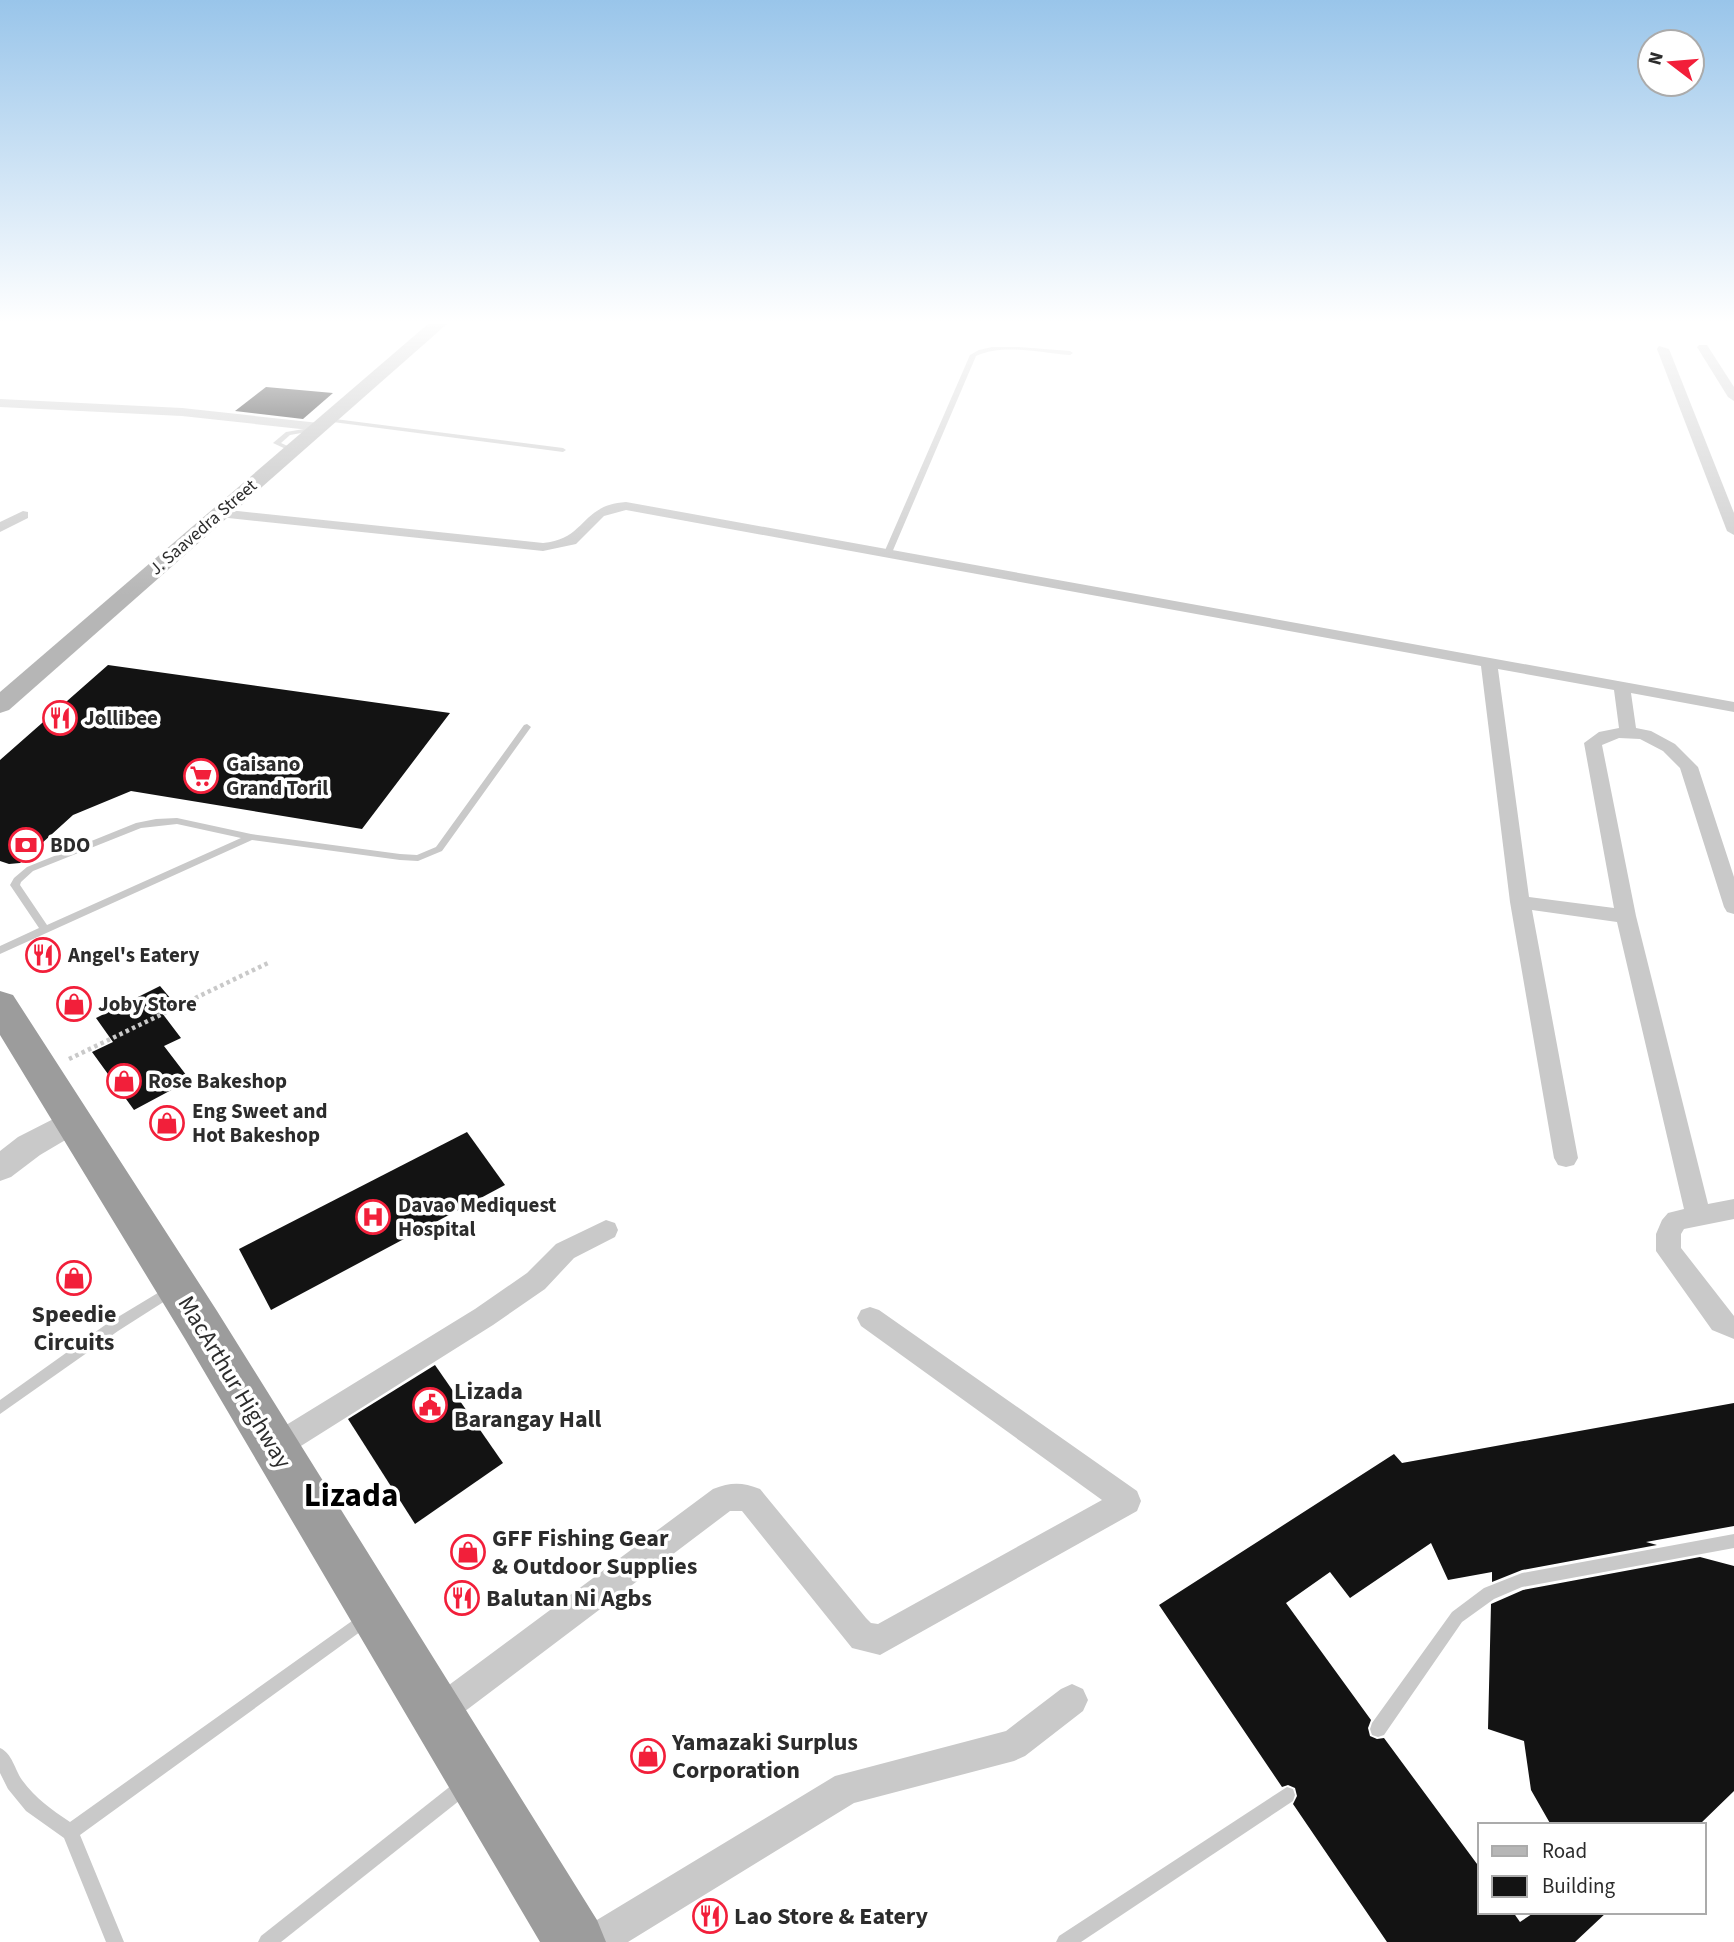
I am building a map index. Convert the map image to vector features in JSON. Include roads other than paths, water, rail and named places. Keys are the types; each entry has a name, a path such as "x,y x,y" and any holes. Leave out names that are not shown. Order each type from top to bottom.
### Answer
{"highway":[{"name":"MacArthur Highway","path":"0,1004 177,1287 575,1942"}],"main road":[{"name":"J. Saavedra Street","path":"0,705 333,415"}],"street":[{"path":"210,415 321,425"},
{"path":"1689,415 1734,531"},
{"path":"219,513 543,547 568,542 578,536 597,512 626,506 1734,707"},
{"path":"0,528 23,515"},
{"path":"1489,664 1520,902 1566,1158"},
{"path":"1622,688 1628,731"},
{"path":"1698,1215 1626,916 1592,743 1604,734 1628,731 1653,738 1676,750 1689,767 1734,907"},
{"path":"1520,902 1626,916"},
{"path":"0,1168 29,1146 73,1121"},
{"path":"1734,1209 1677,1220 1667,1234 1669,1251 1721,1321 1734,1328"},
{"path":"275,1447 484,1317 536,1281 565,1251 606,1230"},
{"path":"437,1713 723,1499 735,1496 750,1499 855,1629 863,1637 880,1640 1127,1501 870,1318"},
{"path":"595,1942 847,1788 1014,1745 1072,1700"}],"lane":[{"path":"887,555 947,415"},
{"path":"321,425 563,450"},
{"path":"45,930 15,886 22,875 30,869 139,825 177,821 251,837 400,857 428,856 439,849 527,727"},
{"path":"0,950 251,837"},
{"path":"0,1408 113,1328 177,1287"},
{"path":"1378,1729 1457,1617 1489,1593 1522,1580 1734,1541"},
{"path":"70,1832 374,1613"},
{"path":"0,1756 13,1783 32,1805 70,1832 114,1942"},
{"path":"267,1942 475,1777"},
{"path":"1065,1942 1287,1795"}],"place":[{"name":"Jollibee","path":"60,718"},
{"name":"Gaisano Grand Toril","path":"201,776"},
{"name":"BDO","path":"26,845"},
{"name":"Angel's Eatery","path":"43,955"},
{"name":"Joby Store","path":"74,1004"},
{"name":"Rose Bakeshop","path":"124,1081"},
{"name":"Eng Sweet and Hot Bakeshop","path":"167,1123"},
{"name":"Davao Mediquest Hospital","path":"373,1217"},
{"name":"Speedie Circuits","path":"74,1278"},
{"name":"Lizada Barangay Hall","path":"430,1405"},
{"name":"GFF Fishing Gear & Outdoor Supplies","path":"468,1552"},
{"name":"Balutan Ni Agbs","path":"462,1598"},
{"name":"Yamazaki Surplus Corporation","path":"648,1756"},
{"name":"Lao Store & Eatery","path":"710,1916"}],"district":[{"name":"Lizada","path":"351,1494"}]}
